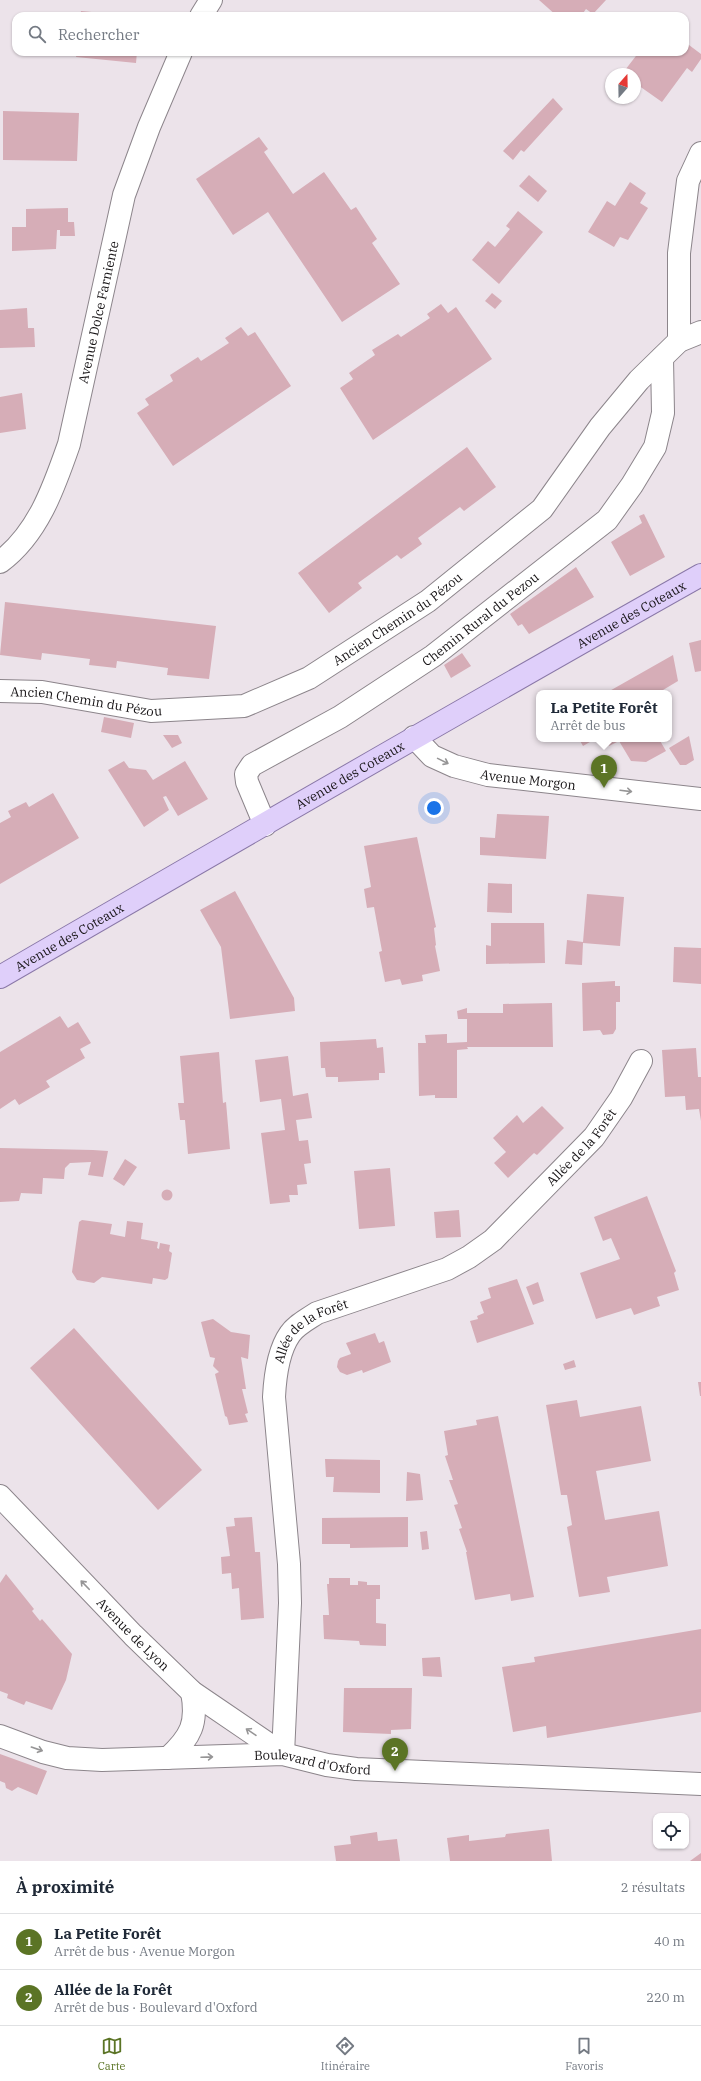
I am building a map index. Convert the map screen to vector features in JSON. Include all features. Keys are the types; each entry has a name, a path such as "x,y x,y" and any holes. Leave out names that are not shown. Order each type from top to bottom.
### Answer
{"main road":[{"name":"Avenue des Coteaux","path":"0,977 265,825 414,737 701,575"}],"street":[{"path":"204,12 211,0"},
{"name":"Avenue Dolce Farniente","path":"0,562 25,537 43,509 69,444 124,195 149,127 179,56"},
{"path":"679,341 679,253 688,181 701,153"},
{"name":"Ancien Chemin du Pézou","path":"0,691 42,692 151,712 244,706 309,678 428,601 542,509 600,426 639,380 679,341 701,332"},
{"name":"Chemin Rural du Pezou","path":"265,825 246,782 246,774 252,765 340,717 433,656 607,520 632,485 655,447 663,413 662,358"},
{"name":"Avenue Morgon","path":"414,737 432,756 454,766 488,775 701,799"},
{"name":"Allée de la Forêt","path":"284,1754 290,1603 289,1564 274,1397 275,1379 282,1351 290,1333 301,1323 317,1313 447,1269 469,1257 492,1240 594,1137 621,1098 641,1061"},
{"name":"Avenue de Lyon","path":"0,1496 133,1635 192,1692 284,1754"},
{"path":"168,1758 184,1743 191,1727 195,1710 192,1692"},
{"name":"Boulevard d'Oxford","path":"0,1736 43,1752 67,1758 102,1760 284,1754 327,1765 356,1769 701,1784"}],"building":[{"path":"539,0 606,0 595,12 590,12 586,9 584,12 552,12"},
{"path":"689,45 701,54 701,59 692,72 687,68 662,102 641,87 641,68 627,68 636,56 689,56"},
{"path":"76,56 137,56 136,63"},
{"path":"553,98 563,109 524,152 521,150 513,160 503,151"},
{"path":"3,111 79,113 77,161 3,160"},
{"path":"259,137 268,149 264,152 293,194 324,172 351,210 356,207 377,239 372,243 400,284 342,322 268,212 233,235 196,179"},
{"path":"529,175 547,191 538,202 519,186"},
{"path":"630,182 646,193 640,203 648,208 628,240 620,237 614,247 588,232 607,201 615,206"},
{"path":"68,208 68,222 74,222 75,236 60,236 60,230 57,230 56,249 12,251 12,227 26,227 26,209"},
{"path":"518,211 543,232 499,284 472,260 488,241 495,247 510,229 506,226"},
{"path":"492,293 502,301 495,309 485,301"},
{"path":"441,304 448,313 456,307 492,359 373,440 340,388 353,379 349,373 375,355 372,350 398,334 401,337 430,318 427,314"},
{"path":"27,308 28,328 34,328 35,347 0,348 0,310"},
{"path":"241,327 248,336 255,332 291,386 173,466 137,413 149,405 145,399 173,381 170,375 198,357 201,361 229,343 225,338"},
{"path":"22,393 26,429 0,433 0,397"},
{"path":"467,447 496,487 464,511 460,507 418,538 422,544 401,559 397,555 358,583 362,588 329,613 298,573"},
{"path":"644,514 665,557 630,576 611,542 642,523 639,516"},
{"path":"576,567 594,597 529,634 522,624 518,626 510,614"},
{"path":"5,602 216,626 209,679 167,675 168,668 117,661 116,668 89,665 90,659 42,653 41,660 0,655"},
{"path":"701,640 701,671 695,672 689,643"},
{"path":"462,653 471,666 451,678 444,665"},
{"path":"673,655 678,681 663,690 611,690"},
{"path":"104,717 134,723 131,738 101,732"},
{"path":"163,735 178,735 182,743 172,748"},
{"path":"689,736 694,760 686,765 680,765 669,748"},
{"path":"581,742 590,742 583,746"},
{"path":"607,742 617,742 609,746"},
{"path":"620,742 661,742 666,751 646,762 631,761"},
{"path":"124,761 129,768 146,770 153,780 185,761 208,799 178,816 166,796 163,797 169,810 144,827 108,770"},
{"path":"53,793 79,838 0,884 0,823 11,817 8,811 26,802 29,807"},
{"path":"497,814 549,816 546,859 480,855 480,837 495,838"},
{"path":"417,837 436,927 434,928 435,946 440,971 422,975 423,981 402,985 400,979 385,982 379,952 382,951 374,907 367,908 364,889 371,887 364,846"},
{"path":"488,883 512,884 512,913 487,912"},
{"path":"235,891 294,998 295,1011 230,1019 221,947 200,910"},
{"path":"587,894 624,897 620,946 583,943 582,965 565,964 567,940 583,942"},
{"path":"491,923 544,923 545,963 486,964 486,945 491,946"},
{"path":"674,947 701,948 701,984 673,982"},
{"path":"615,981 615,986 620,986 620,1002 616,1002 616,1029 613,1034 603,1035 600,1030 583,1031 582,983"},
{"path":"552,1003 553,1047 467,1047 468,1049 457,1050 457,1098 435,1098 435,1095 419,1096 418,1043 426,1043 425,1035 447,1034 447,1043 467,1042 467,1019 458,1019 457,1011 467,1008 467,1013 503,1013 503,1004"},
{"path":"60,1016 68,1028 78,1022 91,1043 80,1049 85,1058 46,1081 50,1087 19,1105 15,1099 0,1109 0,1052"},
{"path":"376,1039 377,1048 383,1047 385,1073 379,1073 379,1080 338,1082 338,1077 326,1077 325,1068 321,1068 320,1042"},
{"path":"696,1048 698,1077 701,1077 701,1121 699,1109 686,1110 685,1096 665,1097 662,1050"},
{"path":"219,1052 223,1103 226,1102 230,1149 188,1154 185,1120 180,1120 178,1103 184,1103 180,1056"},
{"path":"288,1056 293,1096 308,1093 312,1118 296,1120 299,1141 308,1140 311,1163 304,1164 307,1184 297,1185 298,1195 289,1195 290,1202 270,1204 261,1133 285,1130 281,1099 260,1102 255,1060"},
{"path":"542,1106 564,1128 537,1155 534,1153 508,1178 494,1163 506,1152 493,1138 517,1115 523,1123"},
{"path":"0,1148 108,1151 103,1177 88,1175 91,1162 70,1163 65,1168 64,1179 43,1178 42,1194 21,1193 19,1201 0,1202"},
{"path":"125,1159 137,1167 124,1186 113,1179"},
{"path":"390,1168 395,1226 359,1229 354,1171"},
{"path":"165,1190 169,1190 171,1191 171,1199 165,1200 162,1197 162,1193"},
{"path":"647,1196 676,1271 674,1273 679,1290 657,1297 660,1306 634,1315 631,1308 596,1319 580,1273 620,1259 611,1238 603,1241 594,1217"},
{"path":"459,1210 461,1237 436,1238 434,1212"},
{"path":"82,1220 112,1224 110,1234 125,1237 127,1221 143,1223 141,1239 158,1242 157,1248 159,1249 160,1243 170,1245 169,1251 172,1253 168,1278 165,1280 153,1278 152,1284 102,1277 94,1283 77,1280 72,1272 79,1222"},
{"path":"517,1279 534,1324 477,1343 470,1321 478,1319 477,1316 484,1313 480,1302 491,1298 488,1288"},
{"path":"538,1282 544,1301 533,1305 526,1287"},
{"path":"213,1319 231,1332 250,1335 248,1359 241,1357 246,1389 242,1389 248,1413 245,1414 248,1422 229,1425 227,1417 225,1416 215,1374 219,1372 213,1366 215,1358 210,1357 201,1322"},
{"path":"74,1328 202,1470 158,1510 30,1368"},
{"path":"375,1333 379,1343 384,1341 391,1362 363,1373 362,1370 347,1375 340,1372 337,1367 338,1361 340,1358 351,1354 346,1343"},
{"path":"574,1360 576,1367 565,1370 563,1364"},
{"path":"698,1382 701,1382 701,1396 700,1396"},
{"path":"577,1400 580,1417 641,1406 651,1461 596,1471 605,1520 659,1511 668,1566 607,1577 610,1592 579,1597 567,1527 572,1525 567,1495 561,1495 546,1405"},
{"path":"498,1416 534,1597 511,1601 510,1594 475,1600 467,1552 459,1529 462,1528 454,1505 458,1504 449,1480 453,1480 445,1456 448,1455 444,1431 477,1425 476,1420"},
{"path":"325,1459 380,1460 380,1493 333,1492 334,1477 326,1477"},
{"path":"407,1472 420,1474 423,1500 406,1501"},
{"path":"252,1517 255,1552 260,1552 264,1618 241,1620 239,1588 232,1589 231,1573 222,1574 221,1557 230,1556 226,1527 235,1526 234,1518"},
{"path":"408,1517 408,1547 350,1548 350,1544 322,1544 322,1518"},
{"path":"427,1531 429,1549 422,1550 420,1532"},
{"path":"6,1574 34,1609 32,1611 40,1621 42,1619 72,1654 66,1680 52,1710 26,1701 24,1705 7,1698 8,1694 0,1691 0,1583"},
{"path":"329,1578 350,1578 350,1585 358,1585 358,1581 367,1582 367,1585 380,1585 380,1599 376,1599 376,1623 386,1624 386,1646 360,1645 359,1641 324,1639 323,1615 329,1615 327,1584 329,1584"},
{"path":"701,1629 701,1712 547,1738 546,1726 513,1732 502,1667 535,1662 534,1657"},
{"path":"440,1657 442,1677 423,1676 422,1658"},
{"path":"344,1688 412,1688 411,1729 391,1730 391,1734 343,1732"},
{"path":"0,1754 47,1771 37,1795 18,1787 12,1791 6,1788 5,1783 0,1781"},
{"path":"549,1829 552,1861 450,1861 447,1838 469,1835 469,1841 505,1837 506,1834"},
{"path":"377,1832 378,1841 397,1839 400,1861 336,1861 334,1846 351,1844 350,1836"},
{"path":"701,1853 701,1861 690,1861"}],"place":[{"name":"La Petite Forêt","path":"604,788"},
{"name":"Allée de la Forêt","path":"395,1771"}]}
